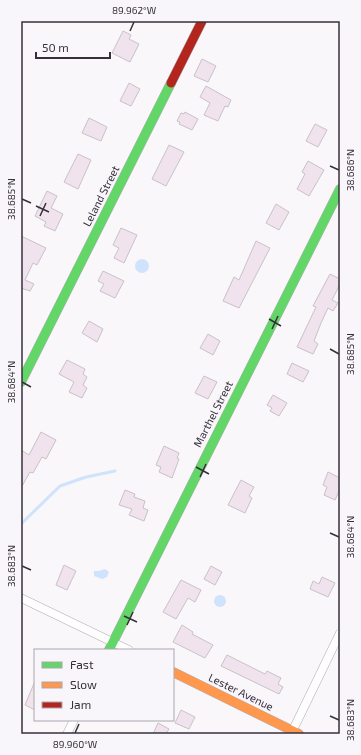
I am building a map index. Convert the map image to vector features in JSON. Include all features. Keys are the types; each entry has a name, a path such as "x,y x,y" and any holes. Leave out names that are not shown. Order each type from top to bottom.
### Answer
{"street":[{"name":"Leland Street","path":"21,382 202,21"},
{"name":"Marthel Street","path":"111,646 340,189"},
{"path":"21,598 111,646 124,649"},
{"path":"294,733 340,633"},
{"name":"Lester Avenue","path":"174,673 294,733"},
{"path":"67,734 74,721"}],"water":[{"path":"139,259 145,259 149,263 149,269 145,273 139,273 135,269 135,263"},
{"path":"105,569 109,572 107,577 102,579 94,576 94,571"},
{"path":"218,595 222,595 226,601 222,607 218,607 214,603 214,599"}],"building":[{"path":"123,31 131,35 129,39 139,44 130,62 112,53"},
{"path":"202,59 216,66 208,82 194,76"},
{"path":"129,83 140,89 131,106 120,101"},
{"path":"206,86 231,100 228,107 225,106 218,121 204,115 210,103 200,97"},
{"path":"185,112 198,119 192,130 179,124 180,122 177,121 181,113 184,114"},
{"path":"89,118 107,127 101,141 82,133"},
{"path":"315,124 327,130 318,147 306,141"},
{"path":"169,145 184,152 166,186 152,179"},
{"path":"78,154 91,160 78,189 64,182"},
{"path":"308,161 324,170 309,196 297,189 305,174 302,172"},
{"path":"47,191 57,196 51,208 63,214 55,231 44,226 46,222 35,216"},
{"path":"276,204 289,212 279,230 266,223"},
{"path":"121,228 137,235 124,263 114,258 119,248 113,245"},
{"path":"21,236 46,248 37,265 33,263 25,280 34,284 30,291 21,288"},
{"path":"256,241 270,248 239,308 223,301 234,277 239,280"},
{"path":"103,271 124,281 115,298 100,291 104,284 98,281"},
{"path":"330,274 340,279 340,284 332,300 338,303 333,311 328,308 314,341 318,344 313,354 297,347 316,307 313,306"},
{"path":"89,321 103,329 97,342 82,333"},
{"path":"208,334 220,341 213,355 200,348"},
{"path":"67,360 85,369 83,374 87,377 83,385 87,388 82,398 69,392 74,382 59,374"},
{"path":"292,363 309,371 303,382 287,374"},
{"path":"204,376 217,382 208,399 195,393"},
{"path":"273,395 287,403 279,416 270,411 272,408 267,405"},
{"path":"41,432 56,440 46,459 42,457 33,473 30,472 21,488 21,450 29,455"},
{"path":"164,446 179,453 177,458 179,459 172,478 159,472 161,467 156,465"},
{"path":"328,472 340,478 340,489 335,500 324,495 327,487 323,485"},
{"path":"241,480 254,487 249,496 252,498 245,513 228,505"},
{"path":"125,490 135,494 134,497 145,501 143,508 148,510 144,521 129,515 132,509 119,505"},
{"path":"64,565 76,571 67,590 56,585"},
{"path":"211,566 222,572 215,585 204,579"},
{"path":"322,577 335,583 328,597 310,589 313,581 319,584"},
{"path":"181,580 201,590 195,602 188,598 176,619 163,612"},
{"path":"182,625 193,632 192,634 213,645 205,658 173,642"},
{"path":"227,655 265,674 267,671 281,678 278,684 283,687 279,694 221,666"},
{"path":"34,683 34,710 25,705"},
{"path":"181,710 195,717 189,729 175,723"},
{"path":"158,723 169,729 166,734 153,734"}],"waterway":[{"path":"21,524 60,486 86,477 115,471"}],"traffic: fast":[{"path":"21,382 171,83"},
{"path":"110,649 340,189"}],"traffic: slow":[{"path":"174,672 299,734"}],"traffic: jam":[{"path":"171,83 202,21"}]}
